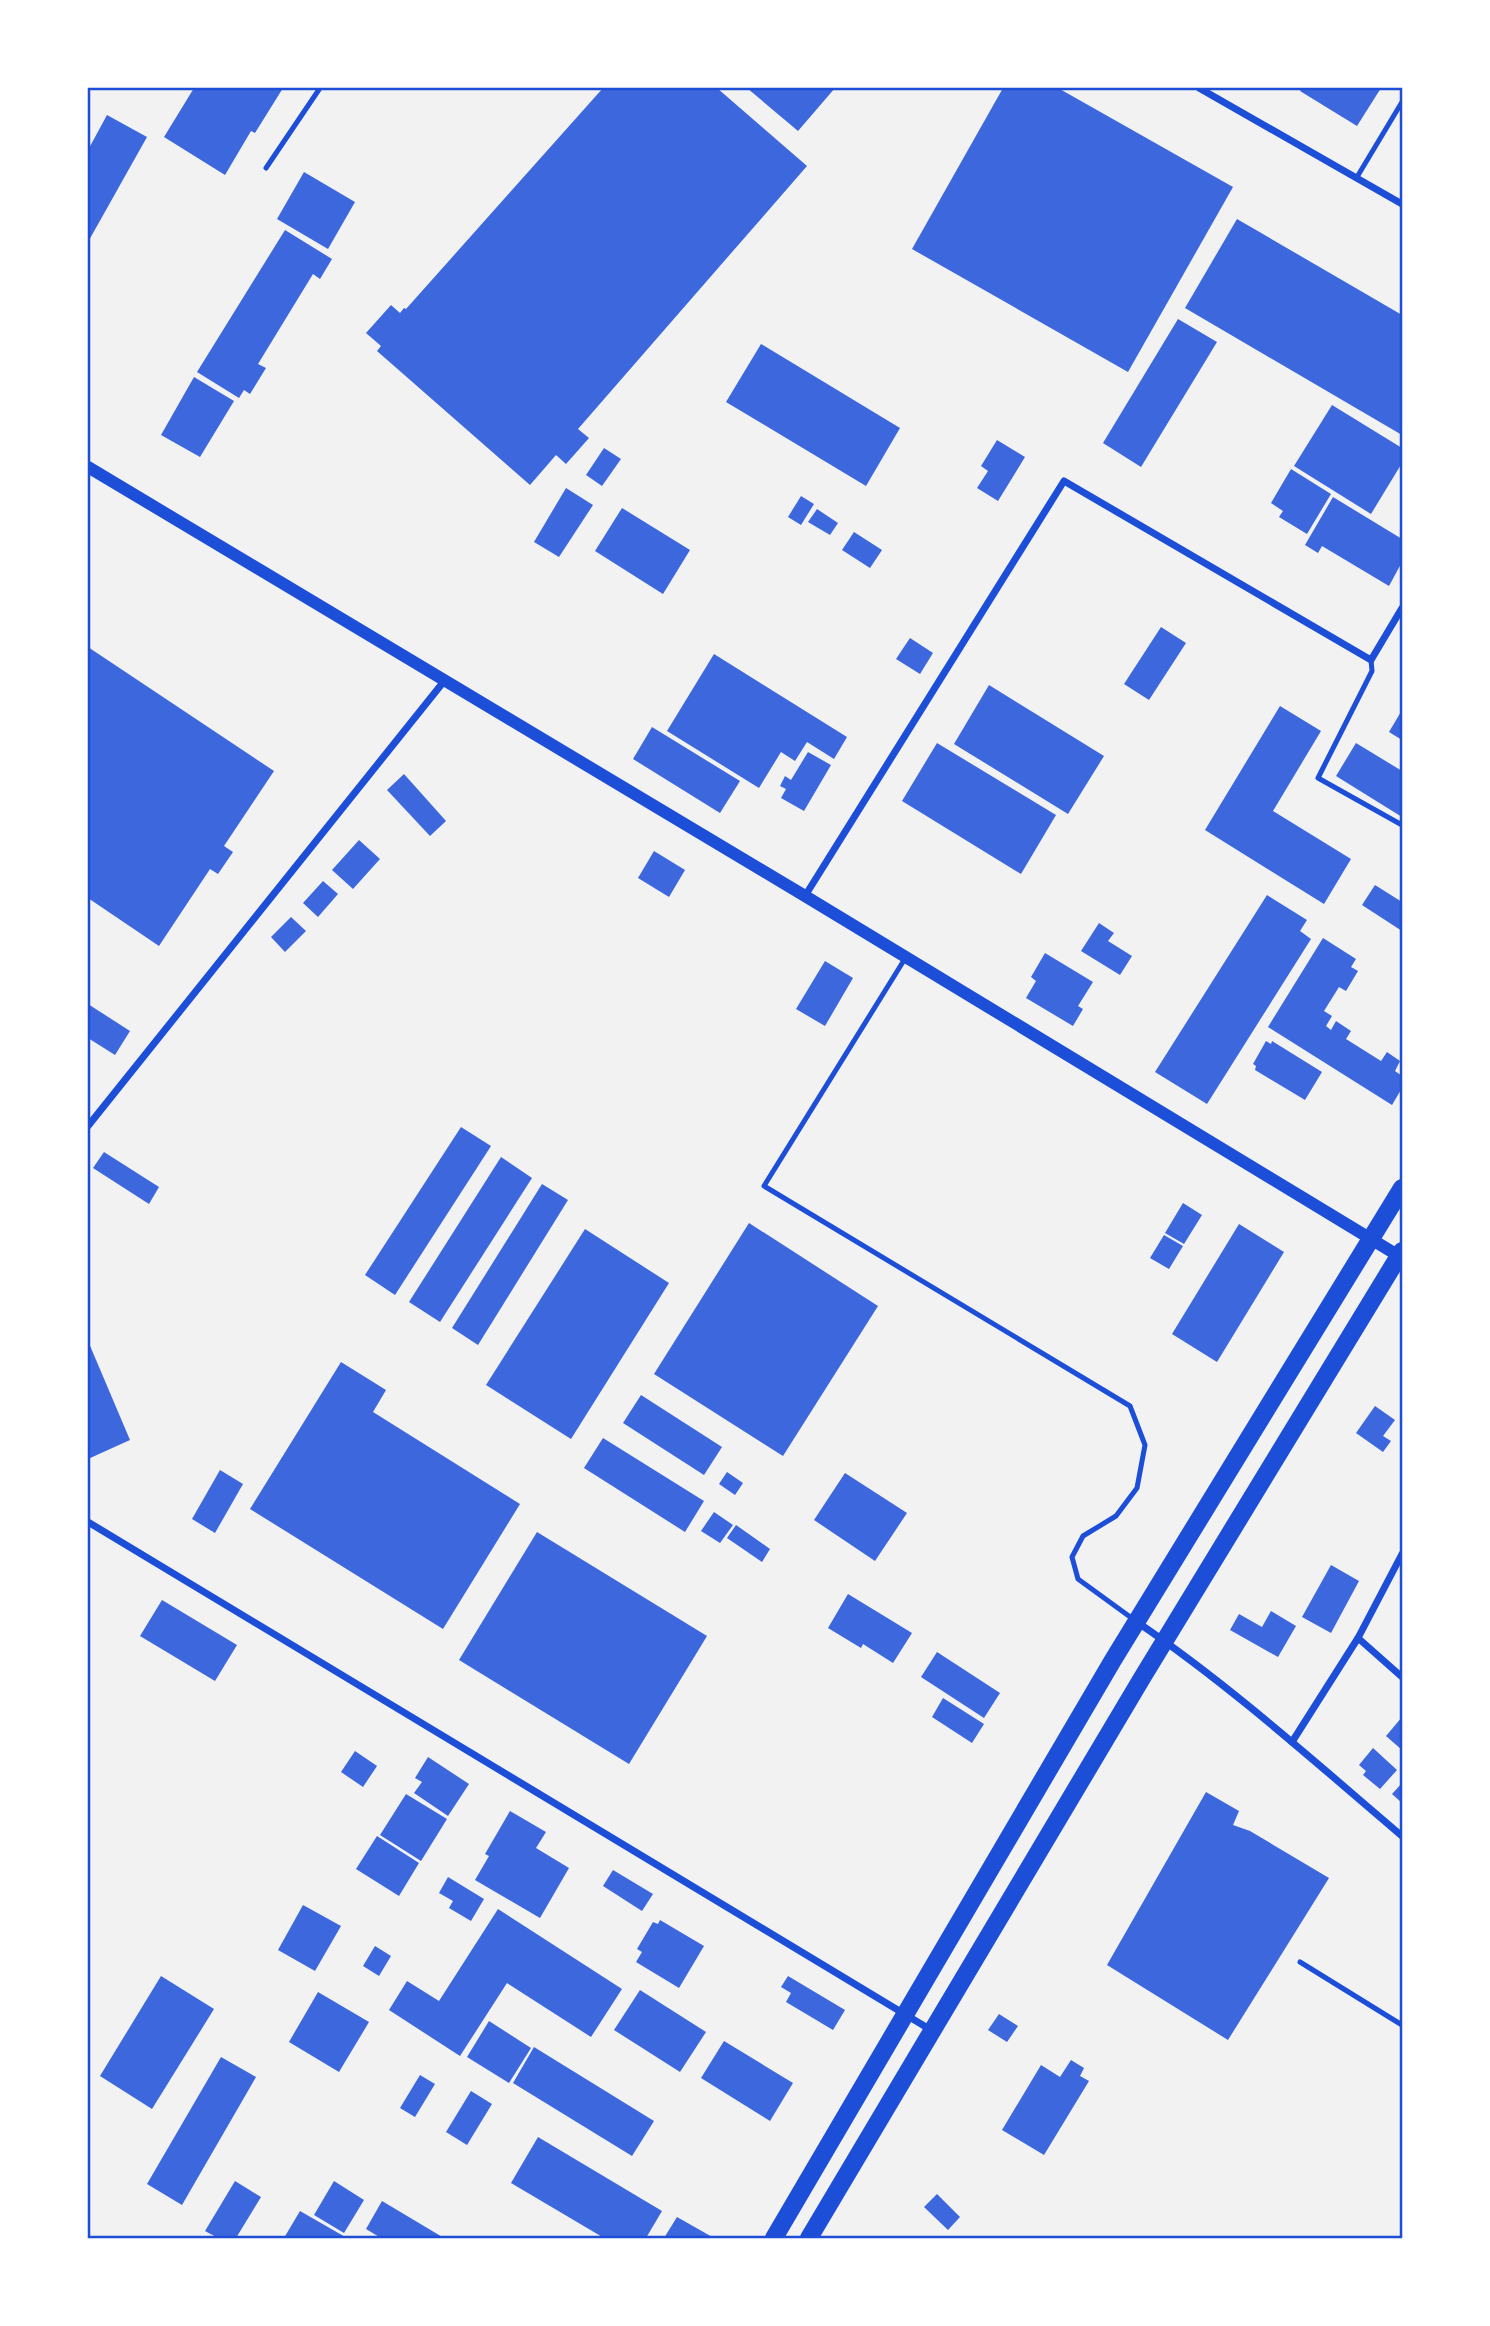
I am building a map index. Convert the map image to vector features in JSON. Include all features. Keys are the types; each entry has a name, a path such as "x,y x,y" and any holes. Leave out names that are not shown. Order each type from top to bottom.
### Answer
{"highway":[{"path":"774,2238 1138,1622 1402,1188"},
{"path":"808,2238 1401,1255"}],"street":[{"path":"1199,88 1402,204"},
{"path":"88,467 1401,1255"},
{"path":"805,896 1064,481 1371,660 1402,608"},
{"path":"88,1126 445,680"},
{"path":"88,1522 931,2031"},
{"path":"1292,1742 1358,1638 1402,1554"},
{"path":"1138,1622 1166,1641 1292,1742 1402,1836"},
{"path":"1358,1638 1402,1677"}],"lane":[{"path":"266,168 320,88"},
{"path":"1357,177 1402,102"},
{"path":"1371,660 1372,671 1318,778 1402,825"},
{"path":"906,957 764,1186 1130,1406 1145,1445 1137,1488 1116,1516 1083,1536 1072,1557 1078,1579 1138,1622"},
{"path":"1300,1962 1402,2025"}],"building":[{"path":"194,88 283,88 255,133 251,131 225,175 164,137"},
{"path":"603,88 717,88 807,166 578,429 589,438 566,464 556,455 530,485 377,351 381,346 366,333 391,305 400,313 406,309"},
{"path":"747,88 835,88 798,131"},
{"path":"1003,88 1058,88 1233,187 1128,372 912,249"},
{"path":"1302,88 1381,88 1357,126 1300,91"},
{"path":"107,115 147,137 88,242 88,150"},
{"path":"304,172 355,202 328,249 277,219"},
{"path":"1237,219 1402,315 1402,435 1185,308"},
{"path":"285,230 332,259 320,279 313,274 258,364 266,368 250,394 244,390 239,398 197,372"},
{"path":"1178,319 1217,342 1141,467 1103,443"},
{"path":"761,344 900,428 866,486 726,402"},
{"path":"194,377 234,401 200,457 161,435"},
{"path":"1332,405 1402,448 1402,463 1371,514 1294,466"},
{"path":"997,440 1025,457 998,501 977,488 988,471 981,466"},
{"path":"604,448 621,459 602,486 586,475"},
{"path":"1291,469 1331,494 1307,534 1279,517 1283,511 1271,503"},
{"path":"566,488 593,505 559,557 534,542"},
{"path":"801,496 814,504 801,525 788,517"},
{"path":"1333,497 1402,539 1402,562 1389,586 1322,546 1318,553 1305,545"},
{"path":"622,508 690,550 663,594 595,551"},
{"path":"817,509 838,523 830,535 808,522"},
{"path":"854,532 882,550 870,568 842,550"},
{"path":"1161,627 1186,643 1149,700 1124,684"},
{"path":"910,638 933,653 920,674 896,659"},
{"path":"88,647 274,771 224,846 233,852 218,874 210,869 159,946 88,898"},
{"path":"714,654 847,737 834,759 807,742 795,761 781,752 759,788 667,731"},
{"path":"989,685 1104,756 1068,814 954,744"},
{"path":"1280,706 1321,731 1273,811 1351,859 1324,904 1205,830"},
{"path":"1402,710 1402,740 1389,732"},
{"path":"652,727 740,781 720,813 633,759"},
{"path":"937,743 1056,815 1021,874 902,801"},
{"path":"1356,743 1402,771 1402,817 1336,776"},
{"path":"808,752 831,765 804,811 781,798 786,789 780,786 785,776 791,780"},
{"path":"404,774 446,821 430,836 387,790"},
{"path":"359,840 380,859 353,889 332,870"},
{"path":"654,851 685,870 669,897 638,878"},
{"path":"323,881 338,894 318,917 303,903"},
{"path":"1375,885 1402,902 1402,931 1362,905"},
{"path":"1267,895 1307,920 1300,931 1311,939 1207,1104 1155,1072"},
{"path":"291,917 306,931 285,952 271,937"},
{"path":"1099,923 1114,933 1108,941 1132,956 1120,975 1081,951"},
{"path":"1323,938 1356,959 1351,967 1358,971 1346,991 1339,987 1324,1011 1332,1016 1326,1026 1331,1030 1336,1021 1351,1031 1346,1039 1381,1061 1387,1052 1400,1061 1395,1071 1402,1076 1402,1088 1392,1105 1268,1027"},
{"path":"1045,953 1093,982 1078,1006 1083,1009 1073,1026 1026,998 1036,981 1031,977"},
{"path":"825,961 853,978 825,1026 796,1009"},
{"path":"88,1004 130,1031 115,1055 88,1038"},
{"path":"1266,1041 1271,1044 1272,1041 1322,1072 1305,1100 1255,1070 1256,1066 1253,1064"},
{"path":"461,1127 491,1146 395,1295 365,1275"},
{"path":"104,1152 159,1187 149,1204 93,1168"},
{"path":"501,1157 532,1178 440,1322 409,1302"},
{"path":"542,1184 568,1200 478,1345 452,1328"},
{"path":"1183,1203 1202,1215 1184,1244 1165,1233"},
{"path":"749,1223 878,1306 783,1456 654,1374"},
{"path":"1239,1224 1284,1252 1217,1362 1172,1334"},
{"path":"585,1229 669,1283 571,1439 486,1385"},
{"path":"1164,1235 1183,1246 1169,1269 1150,1258"},
{"path":"88,1341 130,1440 88,1459"},
{"path":"341,1362 386,1390 373,1412 520,1504 443,1629 250,1509"},
{"path":"641,1395 722,1447 704,1475 623,1423"},
{"path":"1375,1406 1395,1420 1383,1436 1391,1441 1383,1452 1356,1433"},
{"path":"603,1438 704,1501 685,1532 584,1468"},
{"path":"220,1470 243,1484 215,1533 192,1519"},
{"path":"727,1472 743,1483 735,1495 719,1484"},
{"path":"845,1473 907,1513 875,1561 814,1520"},
{"path":"714,1512 733,1525 720,1543 701,1531"},
{"path":"736,1525 770,1549 762,1562 727,1538"},
{"path":"537,1532 707,1636 629,1764 459,1660"},
{"path":"1331,1565 1359,1581 1331,1633 1302,1617"},
{"path":"848,1594 912,1633 893,1663 863,1644 861,1648 828,1628"},
{"path":"162,1600 237,1645 215,1681 140,1636"},
{"path":"1271,1611 1296,1626 1278,1657 1230,1630 1239,1614 1262,1627"},
{"path":"937,1652 1000,1693 984,1718 921,1677"},
{"path":"943,1698 984,1724 972,1743 932,1717"},
{"path":"1402,1717 1402,1750 1386,1736"},
{"path":"1373,1748 1397,1770 1380,1789 1363,1775 1366,1771 1359,1765"},
{"path":"355,1751 377,1766 363,1787 341,1772"},
{"path":"428,1757 469,1784 448,1816 414,1793 422,1782 415,1778"},
{"path":"1402,1783 1402,1803 1392,1794"},
{"path":"1206,1792 1239,1811 1233,1825 1250,1831 1329,1878 1228,2040 1107,1965"},
{"path":"406,1794 447,1819 421,1861 380,1835"},
{"path":"510,1811 546,1832 536,1848 569,1868 540,1918 475,1880 489,1856 485,1854"},
{"path":"377,1836 419,1863 399,1896 356,1869"},
{"path":"613,1870 653,1894 642,1911 603,1886"},
{"path":"448,1877 484,1899 471,1921 449,1908 453,1901 439,1893"},
{"path":"303,1905 341,1926 315,1971 278,1950"},
{"path":"498,1909 622,1989 591,2037 507,1983 460,2056 389,2010 407,1981 439,2001"},
{"path":"660,1920 704,1946 679,1988 636,1962 642,1952 637,1949 653,1922 658,1924"},
{"path":"375,1946 391,1956 379,1976 363,1966"},
{"path":"161,1976 214,2009 152,2109 100,2076"},
{"path":"788,1976 845,2010 833,2030 786,2002 791,1993 781,1987"},
{"path":"640,1990 706,2032 680,2072 614,2030"},
{"path":"318,1992 369,2022 339,2072 289,2042"},
{"path":"999,2014 1018,2026 1007,2042 988,2030"},
{"path":"489,2021 531,2048 509,2083 467,2057"},
{"path":"724,2041 793,2083 770,2121 701,2078"},
{"path":"534,2047 654,2121 632,2156 513,2083"},
{"path":"221,2057 256,2077 182,2205 147,2184"},
{"path":"1071,2060 1084,2068 1080,2076 1089,2081 1044,2155 1002,2130 1041,2065 1060,2077"},
{"path":"420,2075 435,2084 415,2117 400,2108"},
{"path":"471,2091 492,2104 467,2145 446,2132"},
{"path":"538,2137 662,2211 646,2238 604,2238 511,2183"},
{"path":"235,2181 261,2197 236,2238 218,2238 205,2231"},
{"path":"334,2181 364,2200 344,2233 314,2215"},
{"path":"937,2194 960,2217 948,2230 924,2207"},
{"path":"382,2201 444,2238 381,2238 366,2229"},
{"path":"300,2211 347,2238 284,2238"},
{"path":"677,2217 714,2238 664,2238"}]}
